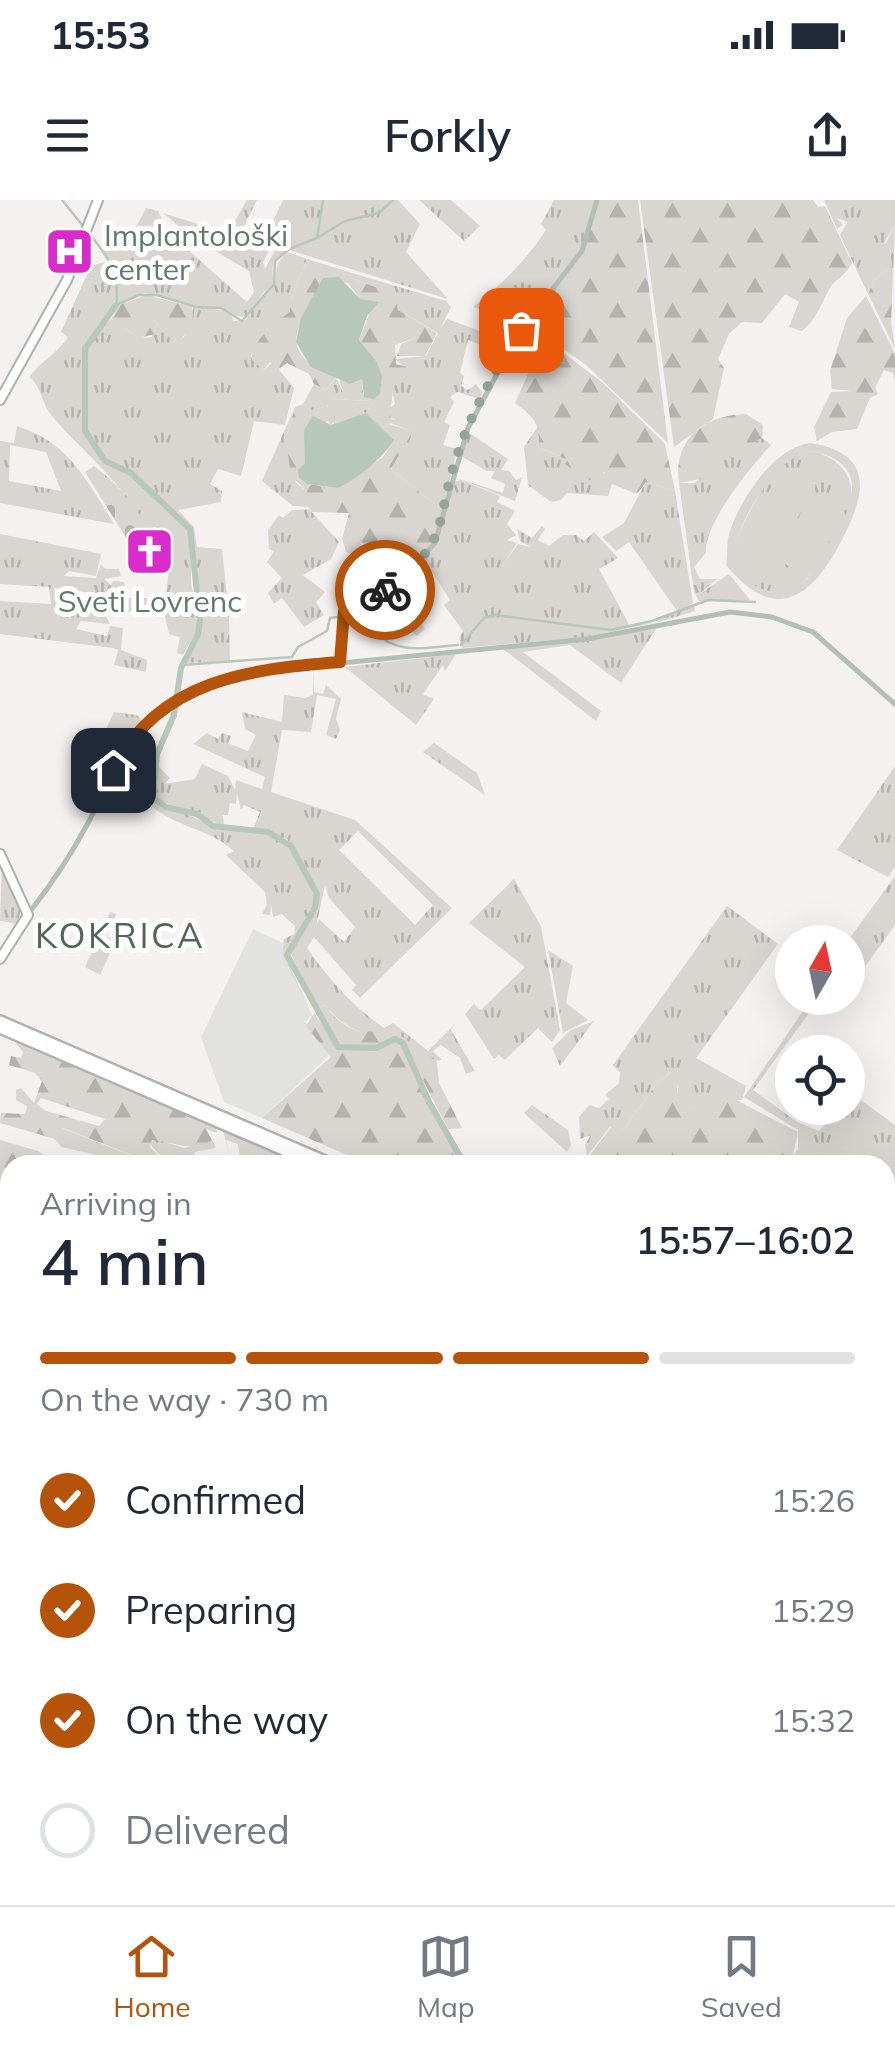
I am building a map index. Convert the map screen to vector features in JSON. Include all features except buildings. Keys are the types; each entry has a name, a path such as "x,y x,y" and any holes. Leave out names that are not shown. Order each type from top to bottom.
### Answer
{"highway":[{"path":"0,1024 295,1155"},
{"path":"0,1024 310,1155"}],"main road":[{"path":"0,400 55,304 98,200"},
{"path":"0,854 28,914 0,958"}],"street":[{"path":"340,662 342,616 404,576 435,543 468,428 521,330 582,251 597,200"},
{"path":"28,914 64,865 124,749 142,727 184,695 252,670 587,639 726,612 772,617 813,632 895,704"}],"shaded area":[{"path":"339,277 360,299 379,302 367,316 359,340 377,362 382,377 380,394 374,399 364,397 362,379 350,384 311,367 296,342 301,318 323,278"},
{"path":"366,413 394,440 377,461 338,488 307,484 299,478 298,470 305,463 304,430 313,416 331,425"},
{"path":"253,929 283,943 282,954 312,1015 305,1022 332,1053 262,1118 224,1102 201,1037"}],"green space":[{"path":"247,200 257,200 244,226 253,231 269,229 283,200 398,200 420,224 406,252 448,299 289,250 319,238 319,217 316,238 285,249 229,231"},
{"path":"419,200 451,200 480,226 464,241"},
{"path":"554,200 595,200 581,251 524,323 473,307 538,242 546,230 541,224"},
{"path":"599,200 638,200 668,443 585,364 528,324 584,252"},
{"path":"640,200 813,200 818,207 825,206 852,263 832,285 802,331 789,327 799,302 785,294 762,323 742,322 729,334 718,359 724,368 713,419 674,447"},
{"path":"824,200 895,200 895,224 884,243 890,249 892,266 875,279 868,294 840,235 848,222 837,218 843,225 837,229"},
{"path":"146,208 158,211 170,234 164,242 172,236 247,302 254,292 249,271 190,236 163,213 271,247 263,262 265,269 276,248 285,251 274,265 274,282 268,290 275,285 278,265 287,252 307,259 290,301 290,312 250,356 264,370 273,362 294,388 285,425 254,421 241,476 218,469 210,484 222,491 221,502 178,510 194,527 197,547 222,549 228,606 219,605 220,610 229,609 233,614 229,617 230,661 185,663 202,623 195,589 194,538 183,518 157,503 184,523 191,539 191,582 199,627 183,655 177,653 180,637 169,634 164,612 172,544 155,527 147,531 115,483 52,416 29,377 68,337 61,332 91,266 108,261 118,282 103,250 133,233","holes":["145,293 194,306 184,337 175,343 154,320 152,337 146,338 111,319 104,326 117,295 117,303","258,302 246,320 234,321 230,313 246,316"]},
{"path":"895,224 891,323 895,349 868,294 875,279 892,266 890,248 882,251"},
{"path":"307,259 349,272 350,278 395,294 398,310 437,333 425,356 397,356 401,344 417,337 395,345 396,364 407,367 393,389 390,418 397,421 388,424 413,431 391,469 443,511 434,542 414,565 393,544 388,548 361,543 362,555 373,562 346,552 342,539 349,513 312,512 306,504 307,491 291,476 286,439 295,407 303,404 310,411 326,405 335,417 331,426 328,421 305,428 305,463 299,478 307,484 338,488 383,457 394,440 366,413 372,401 330,399 343,392 339,378 350,384 362,379 363,394 381,390 377,362 359,340 374,302 360,299 348,283 323,278 297,333 303,356 336,377 326,390 314,384 309,374 287,363 279,369 270,362 264,370 252,360 260,339 290,312 290,301"},
{"path":"349,272 446,301 451,307 440,329 447,319 511,342 505,354 468,340 461,386 468,390 476,384 482,392 480,399 457,392 450,397 454,402 444,422 450,425 443,445 457,449 443,511 391,469 412,431 387,422 396,419 390,418 389,409 395,404 392,389 403,366 395,359 426,356 438,333 398,310 394,294 350,278"},
{"path":"147,295 192,307 190,328 175,344 154,320 155,334 139,338 111,319 119,305"},
{"path":"866,296 895,354 895,382 893,373 884,370 875,388 878,394 870,398 857,429 832,432 817,441 814,427 831,392 853,391 832,389 830,371 847,318"},
{"path":"544,338 603,383 665,444 675,491 646,482 637,494 612,484 604,472 588,481 565,464 568,460 538,447 535,422 515,403"},
{"path":"336,378 343,392 331,399 372,401 366,413 334,424 327,405 310,411 303,404 314,384 326,390"},
{"path":"295,407 286,439 296,483 307,491 308,507 293,506 262,481"},
{"path":"746,414 763,425 762,438 753,443 731,443 706,478 679,483 681,455 693,433 716,419"},
{"path":"539,425 538,447 568,460 588,481 598,472 607,474 612,484 608,496 567,493 561,500 551,502 528,485 524,447"},
{"path":"17,426 50,442 75,465 114,524 0,503 0,441 14,443","holes":["10,445 46,452 61,491 9,481"]},
{"path":"468,432 508,459 501,470 509,471 516,480 522,477 515,501 454,477 503,493 505,484 491,478 495,471 487,471 459,455"},
{"path":"762,438 771,445 720,512 706,553 694,567 700,579 717,579 697,596 729,574 750,600 699,601 694,592 679,483 695,483 731,443 753,443"},
{"path":"810,443 848,458 857,470 858,499 837,549 812,583 786,598 772,598 757,593 726,565 728,538 741,506 760,478 797,447","holes":["811,451 835,459 848,471 852,486 842,522 808,577 837,528 805,509 788,537 754,518 736,547 745,520 763,489 786,463","775,558 808,577 780,591 763,589 747,579 759,586"]},
{"path":"811,451 831,459 845,472 852,489 849,511 825,555 803,581 790,590 759,588 745,577 737,563 735,551 740,532 782,463"},
{"path":"94,466 138,512 149,547 137,549 132,540 128,541 85,472"},
{"path":"783,467 816,486 788,534 755,515"},
{"path":"461,480 500,496 497,502 515,511 507,524 516,535 507,540 517,543 505,562 518,544 530,547 520,541 517,529 532,538 542,526 545,529 538,540 549,546 563,535 576,535 584,541 594,532 618,558 599,569 630,626 654,623 585,637 462,648 459,638 463,631 444,605 450,600 431,570 428,578 413,587 406,578 436,543 452,482"},
{"path":"646,482 675,491 693,603 684,608 694,605 695,611 659,622 656,620 677,611 629,542 616,551 602,537 624,523"},
{"path":"309,509 339,542 331,559 303,575 325,592 316,602 324,615 304,627 282,598 274,604 268,593 282,578 267,562 274,551 269,549 268,530 279,515 283,518 292,510"},
{"path":"0,534 101,554 96,576 69,571 64,576 96,578 101,564 105,569 119,569 121,576 104,579 111,585 113,581 124,582 128,598 147,598 148,611 133,608 129,613 104,613 110,624 81,621 76,629 107,636 110,626 123,628 121,650 147,660 146,672 114,665 118,650 113,648 0,634 0,601 51,604 49,587 0,584","holes":["54,588 107,595 106,608 56,603"]},
{"path":"394,585 398,598 413,590 408,603 425,629 417,636 384,593"},
{"path":"656,629 621,683 570,645 523,652 601,711 596,721 503,649"},
{"path":"456,654 445,671 443,665 423,694 434,699 416,725 345,667"},
{"path":"313,667 314,692 323,694 326,685 341,699 336,719 340,730 336,739 326,735 336,699 317,695 311,732 282,730 271,792 355,820 452,908 360,998 352,990 356,985 314,937 307,948 361,1010 384,1028 393,1023 428,1051 456,1023 451,1030 475,1071 466,1074 460,1058 441,1045 433,1051 442,1060 433,1061 394,1031 364,1033 339,1020 324,1005 317,1009 290,952 317,909 319,892 287,839 253,829 260,812 244,805 241,810 237,793 236,804 230,803 228,815 223,815 224,826 156,799 153,786 159,758 159,767 170,778 164,784 195,779 202,764 228,776 235,790 236,780 262,789 265,777 193,744 207,733 218,739 222,733 231,736 228,743 248,751 256,735 245,729 242,712 282,722 284,695 313,695","holes":["358,831 433,905 415,925 339,850","325,885 329,898 355,927 344,942 319,919 316,927"]},
{"path":"114,712 137,715 142,721 112,764 104,762 115,735 105,731"},
{"path":"434,743 477,773 485,795 423,752"},
{"path":"895,766 895,867 888,877 837,850"},
{"path":"151,799 220,829 273,835 293,851 315,897 311,914 285,955 312,1015 282,954 284,939 294,934 295,926 282,914 273,917 271,904 270,915 262,914 267,905 265,892 226,855 234,851 214,837 159,812 149,804"},
{"path":"2,865 21,906 18,924 0,921"},
{"path":"895,876 895,925 865,966 865,925 859,925"},
{"path":"514,879 541,926 560,1030 552,1042 538,1028 505,1060 499,1055 494,1059 465,1014 474,1004 481,1010 525,967 469,923"},
{"path":"727,906 775,942 775,948 696,1058 746,1086 742,1100 736,1100 717,1084 703,1105 688,1109 678,1101 678,1081 671,1072 658,1082 624,1129 610,1127 587,1155 585,1145 591,1135 580,1139 579,1117 589,1105 599,1108 609,1099 605,1095 619,1083 620,1073 613,1065"},
{"path":"110,912 116,914 105,936 114,940 119,931 125,935 120,945 115,943 100,975 85,967"},
{"path":"548,950 573,966 566,1003 588,1020 563,1033"},
{"path":"324,1005 348,1027 394,1031 437,1062 439,1083 462,1128 448,1129 403,1041 396,1038 375,1047 339,1046 317,1009"},
{"path":"314,1013 340,1050 375,1050 395,1041 402,1044 428,1105 457,1155 347,1155 262,1118 331,1057 306,1026"},
{"path":"800,1015 808,1015 793,1035 787,1035"},
{"path":"594,1021 560,1066 552,1048 571,1030"},
{"path":"15,1042 216,1127 217,1133 206,1129 212,1140 198,1146 152,1140 150,1147 158,1155 132,1155 63,1128 61,1147 55,1139 0,1123 1,1113 25,1114 27,1106 16,1100 16,1090 21,1088 34,1103 42,1081 35,1073 9,1065 11,1056 21,1058 23,1052","holes":["41,1098 105,1119 99,1126 46,1111 37,1104"]},
{"path":"775,1052 775,1060 753,1090 775,1106 775,1116 744,1097"},
{"path":"674,1070 682,1075 678,1093 688,1109 703,1104 717,1083 724,1082 736,1100 775,1120 775,1125 798,1132 793,1155 590,1155 612,1126 624,1129 658,1082"},
{"path":"865,1103 895,1125 895,1155 794,1155 798,1149 798,1130 790,1125 819,1131 824,1125 865,1125"},
{"path":"532,1105 568,1130 571,1145 567,1152 524,1113"},
{"path":"222,1127 287,1155 240,1155 238,1144 226,1140 229,1155"},
{"path":"62,1128 130,1155 96,1155 61,1147"},
{"path":"156,1139 184,1148 212,1140 216,1148 195,1155 161,1155 150,1143"},
{"path":"0,1140 44,1155 0,1155"}],"waterway":[{"name":"KOKRICA","path":"62,200 83,226"},
{"path":"116,305 139,295 157,295 196,307 221,308 242,321 274,284 275,261 289,249 317,238 323,200"},
{"path":"317,238 345,221 379,213 393,200"},
{"name":"KOKRICA","path":"88,232 111,266 116,305"},
{"name":"KOKRICA","path":"116,305 85,349 85,431 105,461 131,473 190,529 200,620 198,634 181,668 174,715 157,754 153,798 166,807 197,814 213,826 268,832 291,846 317,894 315,908 287,955 338,1047 376,1048 395,1039 403,1043 429,1102 459,1155"},
{"path":"461,645 484,618 494,615 611,630 652,621 708,600 755,602"},
{"path":"182,665 292,657 298,647 327,631 330,618 345,616 368,621 385,640 407,648 458,645"}],"way so far":[{"path":"385,590 416,566 435,543 462,441 521,330"}],"place":[{"name":"Implantološki center","path":"69,252"},
{"name":"Sveti Lovrenc","path":"150,552"}],"district":[{"name":"KOKRICA","path":"120,935"}],"route":[{"path":"113,770 124,749 147,722 196,688 252,670 340,662 339,636 344,611 385,590"}]}
